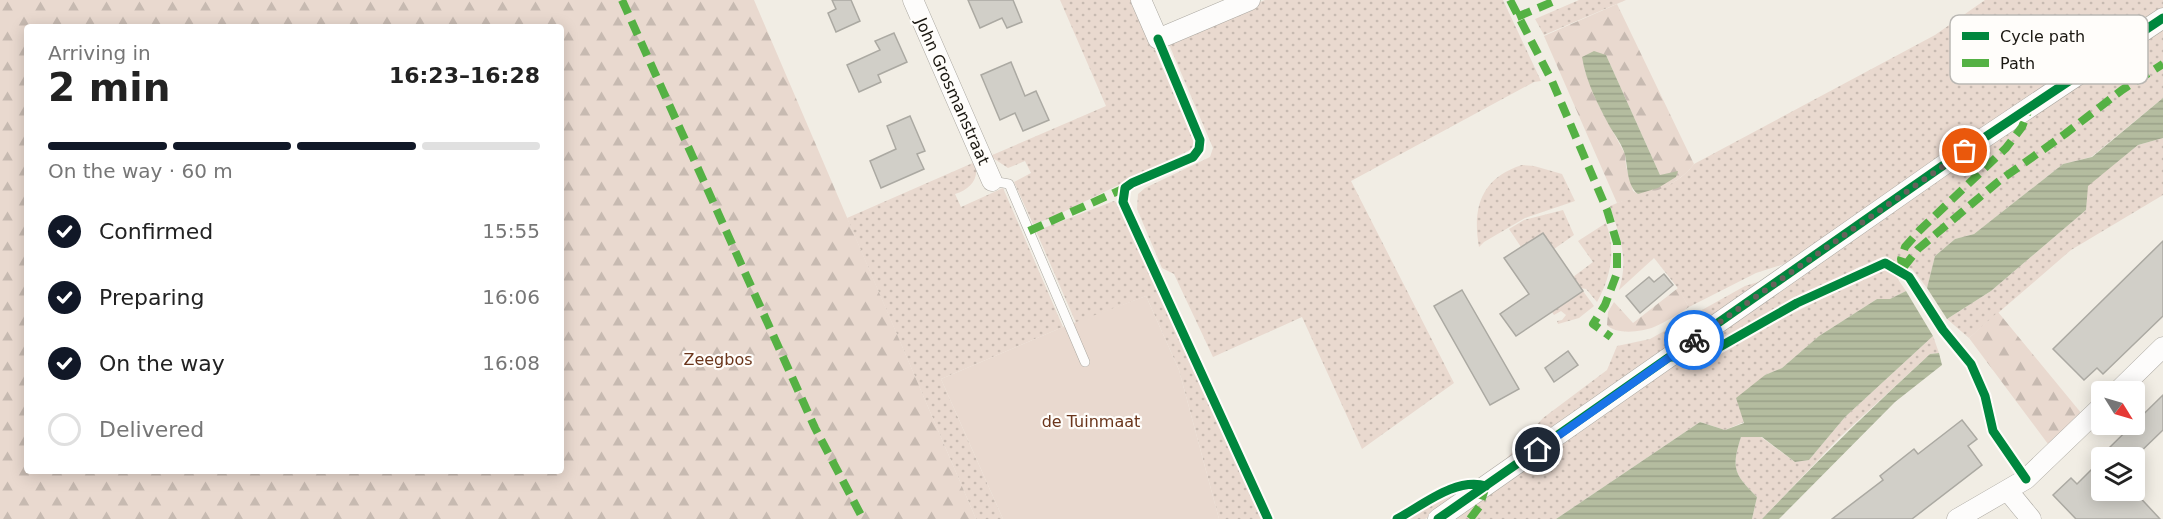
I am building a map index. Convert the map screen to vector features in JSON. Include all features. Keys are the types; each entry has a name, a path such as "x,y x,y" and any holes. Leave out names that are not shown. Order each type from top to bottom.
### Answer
{"street":[{"name":"John Grosmanstraat","path":"913,0 992,181"},
{"path":"1141,0 1158,39 1250,0"},
{"path":"2148,28 2163,18"},
{"path":"1438,519 1948,162 2064,84"},
{"path":"2128,381 2163,347"},
{"path":"1957,519 2026,479 2091,417"},
{"path":"2008,491 2031,519"}],"lane":[{"path":"992,181 1009,184 1085,363"}],"green space":[{"name":"Zeegbos","path":"0,0 754,0 976,519 0,519"},
{"path":"1060,0 1134,0 1196,147 1051,218 1033,224 1014,182 1031,173 1025,161 1008,168 990,156 1106,106"},
{"path":"1265,0 1503,0 1541,81 1534,82 1351,181 1454,383 1362,449 1302,317 1213,357 1174,274 1162,268 1137,209 1138,194 1145,188 1210,157 1213,148 1168,42"},
{"path":"1579,0 1626,0 1544,35 1535,19"},
{"path":"1985,0 2163,0 2163,8 2148,18 2148,15 1964,15"},
{"path":"1617,4 1694,164 1687,172 1659,190 1617,203 1544,36","holes":["1606,55 1660,175 1638,194 1633,191 1625,154 1599,106 1585,71"]},
{"path":"1950,24 1950,84 2051,84 1790,262 1756,273 1689,307 1677,287 1654,258 1619,290 1623,268 1622,248 1610,206 1655,191 1676,181 1694,164 1935,35"},
{"path":"2163,25 2163,98 2091,157 2063,164 1974,234 1955,239 1935,256 1927,288 1912,269 1889,259 1859,267 1701,353 1694,350 2078,84 2148,84 2148,35"},
{"path":"2163,138 2163,195 2071,250 1969,338 1947,319 1991,291 2086,210 2087,186 2138,145"},
{"path":"975,162 975,178 969,186 955,194 961,207 1003,188 1063,327 941,379 1003,519 976,519 847,218"},
{"path":"1522,165 1562,174 1575,201 1525,218 1479,247 1477,220 1482,196 1497,178"},
{"path":"1114,201 1120,205 1261,519 1219,519 1179,370 1146,296 1076,323 1036,231"},
{"path":"1563,210 1574,235 1554,249 1543,233 1521,247 1509,229 1524,220"},
{"path":"1606,223 1611,243 1609,273 1597,302 1586,289 1581,288 1573,277 1593,262 1578,241"},
{"path":"1880,269 1893,272 1906,291 1890,299 1877,299 1819,336 1782,368 1765,375 1744,422 1725,430 1700,422 1556,519 1449,519 1674,361 1696,363"},
{"path":"1768,279 1495,471 1543,418 1607,370 1617,346 1650,339 1745,286"},
{"path":"1678,288 1689,307 1663,323 1649,329 1629,332 1616,330 1607,325 1608,312 1614,302 1633,323"},
{"path":"1583,291 1594,306 1579,318 1558,324 1557,321 1562,320 1566,315 1561,311 1554,315 1552,312"},
{"name":"de Tuinmaat","path":"1146,296 1179,370 1219,519 1003,519 941,379 1063,327"},
{"path":"1998,312 2082,414 2048,444 1969,338"},
{"path":"1933,336 1939,353 1930,354 1839,438 1762,519 1752,519 1757,497 1739,476 1736,464 1741,437 1761,437 1795,462 1809,460 1845,417"},
{"path":"1465,491 1425,519 1405,519 1452,493"}],"shaded area":[{"path":"1594,51 1606,55 1660,175 1678,171 1676,177 1658,188 1638,194 1634,191 1621,144 1601,110 1586,75 1582,57"},
{"path":"2163,98 2163,138 2138,145 2088,186 2086,210 1991,291 1947,319 1927,288 1935,256 1955,239 1974,234 2063,164 2092,157"},
{"path":"1906,291 1933,336 1845,417 1809,460 1795,462 1762,437 1741,437 1736,464 1739,476 1757,497 1752,519 1556,519 1700,422 1725,430 1744,423 1736,398 1765,375 1782,368 1819,336 1877,299 1890,299"},
{"path":"1939,353 1942,365 1895,402 1779,519 1762,519 1844,435 1908,374 1930,354"}],"building":[{"path":"832,0 851,0 860,21 836,32 828,13 836,9"},
{"path":"968,0 1013,0 1022,22 1007,28 1002,18 980,28"},
{"path":"894,33 907,62 878,75 881,82 859,92 847,65 880,50 875,41"},
{"path":"1011,62 1025,96 1036,91 1049,120 1023,131 1015,113 1000,120 981,75"},
{"path":"910,116 925,151 917,154 924,169 881,188 870,161 896,149 887,126"},
{"path":"1543,233 1583,291 1516,336 1500,314 1529,294 1504,258"},
{"path":"2163,241 2163,316 2103,374 2097,368 2084,380 2053,349"},
{"path":"1664,274 1673,285 1640,313 1626,296 1649,277 1654,282"},
{"path":"1462,290 1519,389 1490,405 1434,306"},
{"path":"1568,351 1578,365 1554,382 1545,368"},
{"path":"2163,395 2163,430 2145,447 2110,447 2122,435 2145,435 2145,413"},
{"path":"1962,420 1977,439 1968,446 1982,465 1912,519 1832,519 1883,480 1880,476 1914,449 1918,454"},
{"path":"2091,470 2091,501 2143,501 2160,519 2076,519 2053,495 2071,478 2077,484"}],"marked path":[{"path":"622,0 815,428 863,519"},
{"path":"1510,0 1552,81 1607,210 1617,243 1617,273 1605,305 1593,324 1611,337"},
{"path":"1517,17 1557,0"},
{"path":"2148,74 2163,64"},
{"path":"1903,268 1918,249 1999,181 2131,84"},
{"path":"1903,272 1901,259 1905,247 2006,148 2022,127 2029,109"},
{"path":"1029,231 1125,188"},
{"path":"1470,519 1479,507 1486,486"}],"cycle path":[{"path":"2148,28 2163,18"},
{"path":"1158,39 1200,140 1199,149 1193,157 1132,183 1125,188 1123,202 1268,519"},
{"path":"1438,519 1948,162 2064,84"},
{"path":"1671,357 1702,357 1797,303 1885,263 1909,277 1943,330 1971,364 1985,396 1993,431 2026,479"},
{"path":"1397,519 1452,489 1463,485 1486,486"}],"way so far":[{"path":"1694,340 1965,151"}],"route":[{"path":"1538,450 1694,340"}]}
